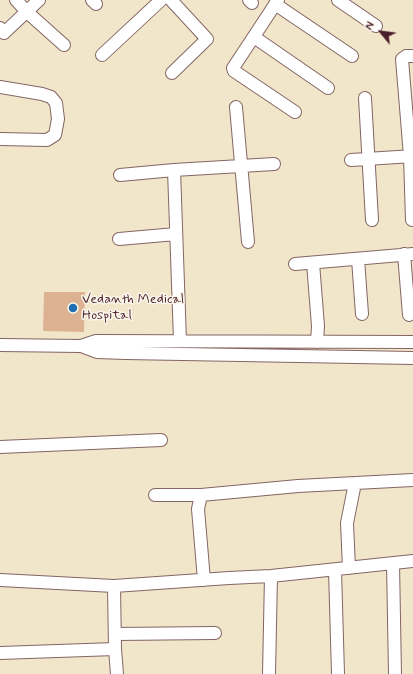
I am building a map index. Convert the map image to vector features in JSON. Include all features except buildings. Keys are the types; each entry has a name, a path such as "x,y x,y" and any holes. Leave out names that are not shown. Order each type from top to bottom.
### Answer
{"street":[{"path":"16,0 27,12 64,45"},
{"path":"0,28 4,33 39,0"},
{"path":"102,55 161,0"},
{"path":"338,0 376,26"},
{"path":"172,73 208,39 176,2"},
{"path":"295,112 234,71 233,68 277,2 352,56"},
{"path":"254,37 328,88"},
{"path":"412,220 411,156 402,59 406,56 413,56"},
{"path":"0,87 42,94 51,97 56,102 58,119 55,135 47,140 0,139"},
{"path":"365,98 372,220"},
{"path":"236,107 248,242"},
{"path":"351,160 411,156"},
{"path":"120,175 274,164"},
{"path":"174,170 180,341"},
{"path":"119,239 176,234"},
{"path":"295,264 409,254 409,315"},
{"path":"358,259 362,314"},
{"path":"313,263 318,326 317,342"},
{"path":"0,345 81,346 96,341 413,342"},
{"path":"81,346 97,352 413,358"},
{"path":"0,447 161,440"},
{"path":"155,495 200,495 298,486 413,480"},
{"path":"349,568 347,523 355,483"},
{"path":"200,495 198,509 204,580"},
{"path":"0,580 114,586 271,576 413,561"},
{"path":"393,563 395,674"},
{"path":"335,570 338,674"},
{"path":"268,674 271,576"},
{"path":"114,586 117,674"},
{"path":"115,634 215,633"},
{"path":"0,653 115,649"}],"place":[{"name":"Vedanth Medical Hospital","path":"73,308"}]}
